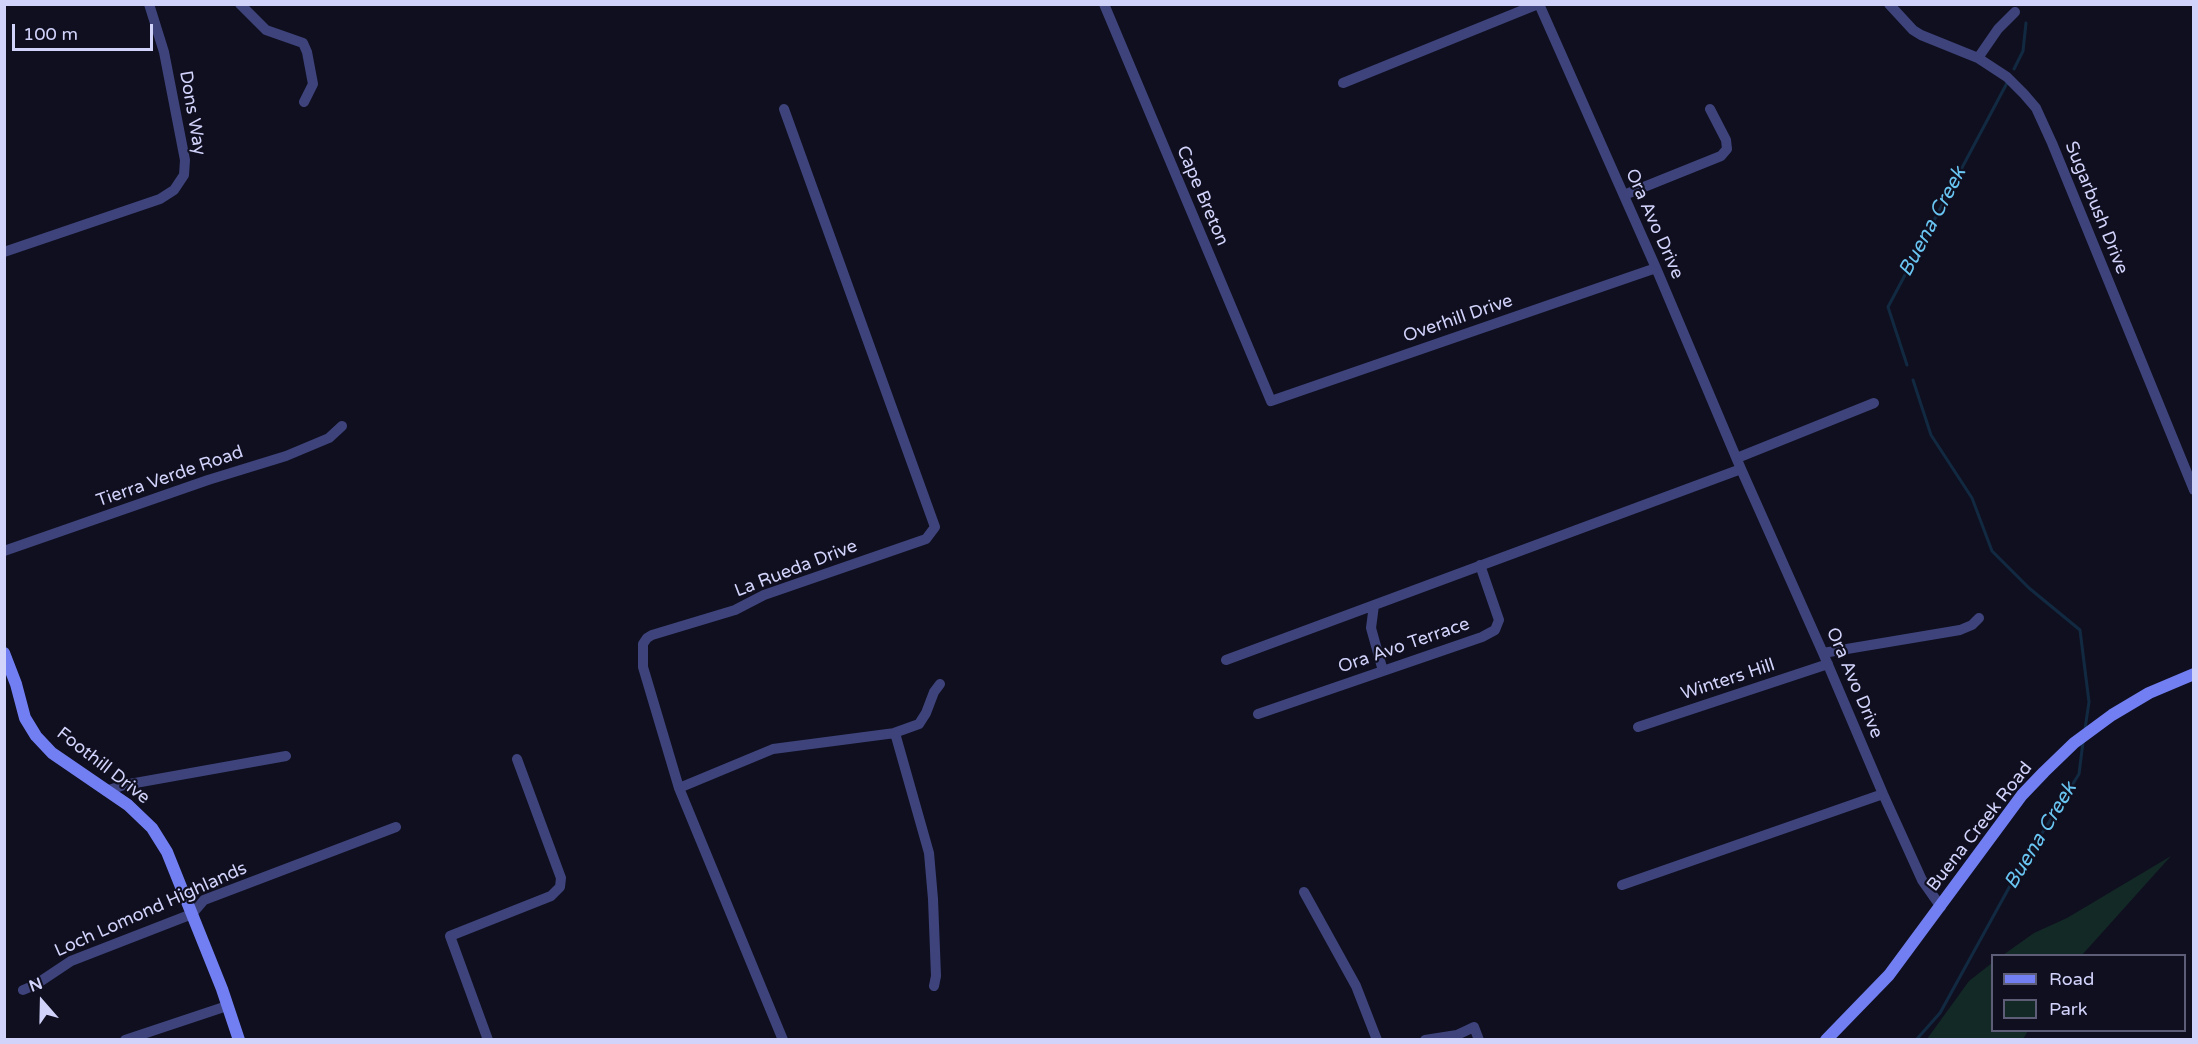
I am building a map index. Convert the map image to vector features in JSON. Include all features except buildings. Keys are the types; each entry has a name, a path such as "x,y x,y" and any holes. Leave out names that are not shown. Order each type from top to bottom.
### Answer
{"main road":[{"name":"Foothill Drive","path":"4,653 16,684 24,718 36,736 52,753 128,805 152,828 167,852 239,1040"},
{"name":"Buena Creek Road","path":"1826,1040 1889,975 2022,795 2044,772 2078,741 2112,715 2149,693 2193,674"}],"street":[{"name":"Dons Way","path":"4,252 160,199 174,190 184,175 185,160 165,52 150,4"},
{"path":"240,4 266,30 303,43 313,84 304,102"},
{"name":"Cape Breton","path":"1104,4 1271,401"},
{"path":"1343,83 1538,4"},
{"name":"Ora Avo Drive","path":"1538,4 1656,268 1741,470 1826,658 1883,794 1922,880 1941,907"},
{"name":"Sugarbush Drive","path":"1889,4 1920,35 1978,58 2007,77 2036,108 2193,489"},
{"path":"1978,58 1998,29 2015,12"},
{"name":"La Rueda Drive","path":"783,1040 679,788 643,667 643,644 647,638 735,610 764,595 926,539 935,527 784,109"},
{"path":"1624,195 1722,156 1727,149 1726,140 1710,110"},
{"name":"Overhill Drive","path":"1271,401 1656,268"},
{"path":"1737,458 1874,403"},
{"name":"Tierra Verde Road","path":"4,551 208,480 286,456 329,438 342,426"},
{"path":"1226,660 1741,470"},
{"name":"Ora Avo Terrace","path":"1258,714 1482,638 1495,630 1499,620 1480,565"},
{"path":"1374,605 1371,628 1383,671"},
{"name":"Winters Hill","path":"1638,727 1826,658 1960,630 1972,625 1979,618"},
{"path":"679,788 773,748 894,733 919,724 927,713 934,692 940,684"},
{"path":"894,733 929,853 936,976 934,986"},
{"path":"105,791 124,785 286,756"},
{"path":"488,1040 450,936 551,896 560,886 561,878 517,759"},
{"path":"1622,885 1883,794"},
{"name":"Loch Lomond Highlands","path":"23,990 35,985 71,961 192,914 204,900 396,827"},
{"path":"1304,892 1356,986 1377,1040"},
{"path":"125,1040 227,1006"},
{"path":"1425,1040 1457,1035 1474,1027 1479,1040"}],"green space":[{"path":"2171,856 2083,954 2004,954 2034,933 2067,918"},
{"path":"1991,964 1991,1032 2027,1032 2023,1039 1927,1039 1969,981"}],"waterway":[{"name":"Buena Creek","path":"2014,69 2023,51 2026,23"},
{"name":"Buena Creek","path":"1907,365 1888,307 2007,83"},
{"name":"Buena Creek","path":"1913,380 1931,435 1972,498 1992,551 2029,588 2080,630 2089,702 2085,729"},
{"name":"Buena Creek","path":"1916,1040 1940,1013 2016,875 2079,774 2083,742"}]}
